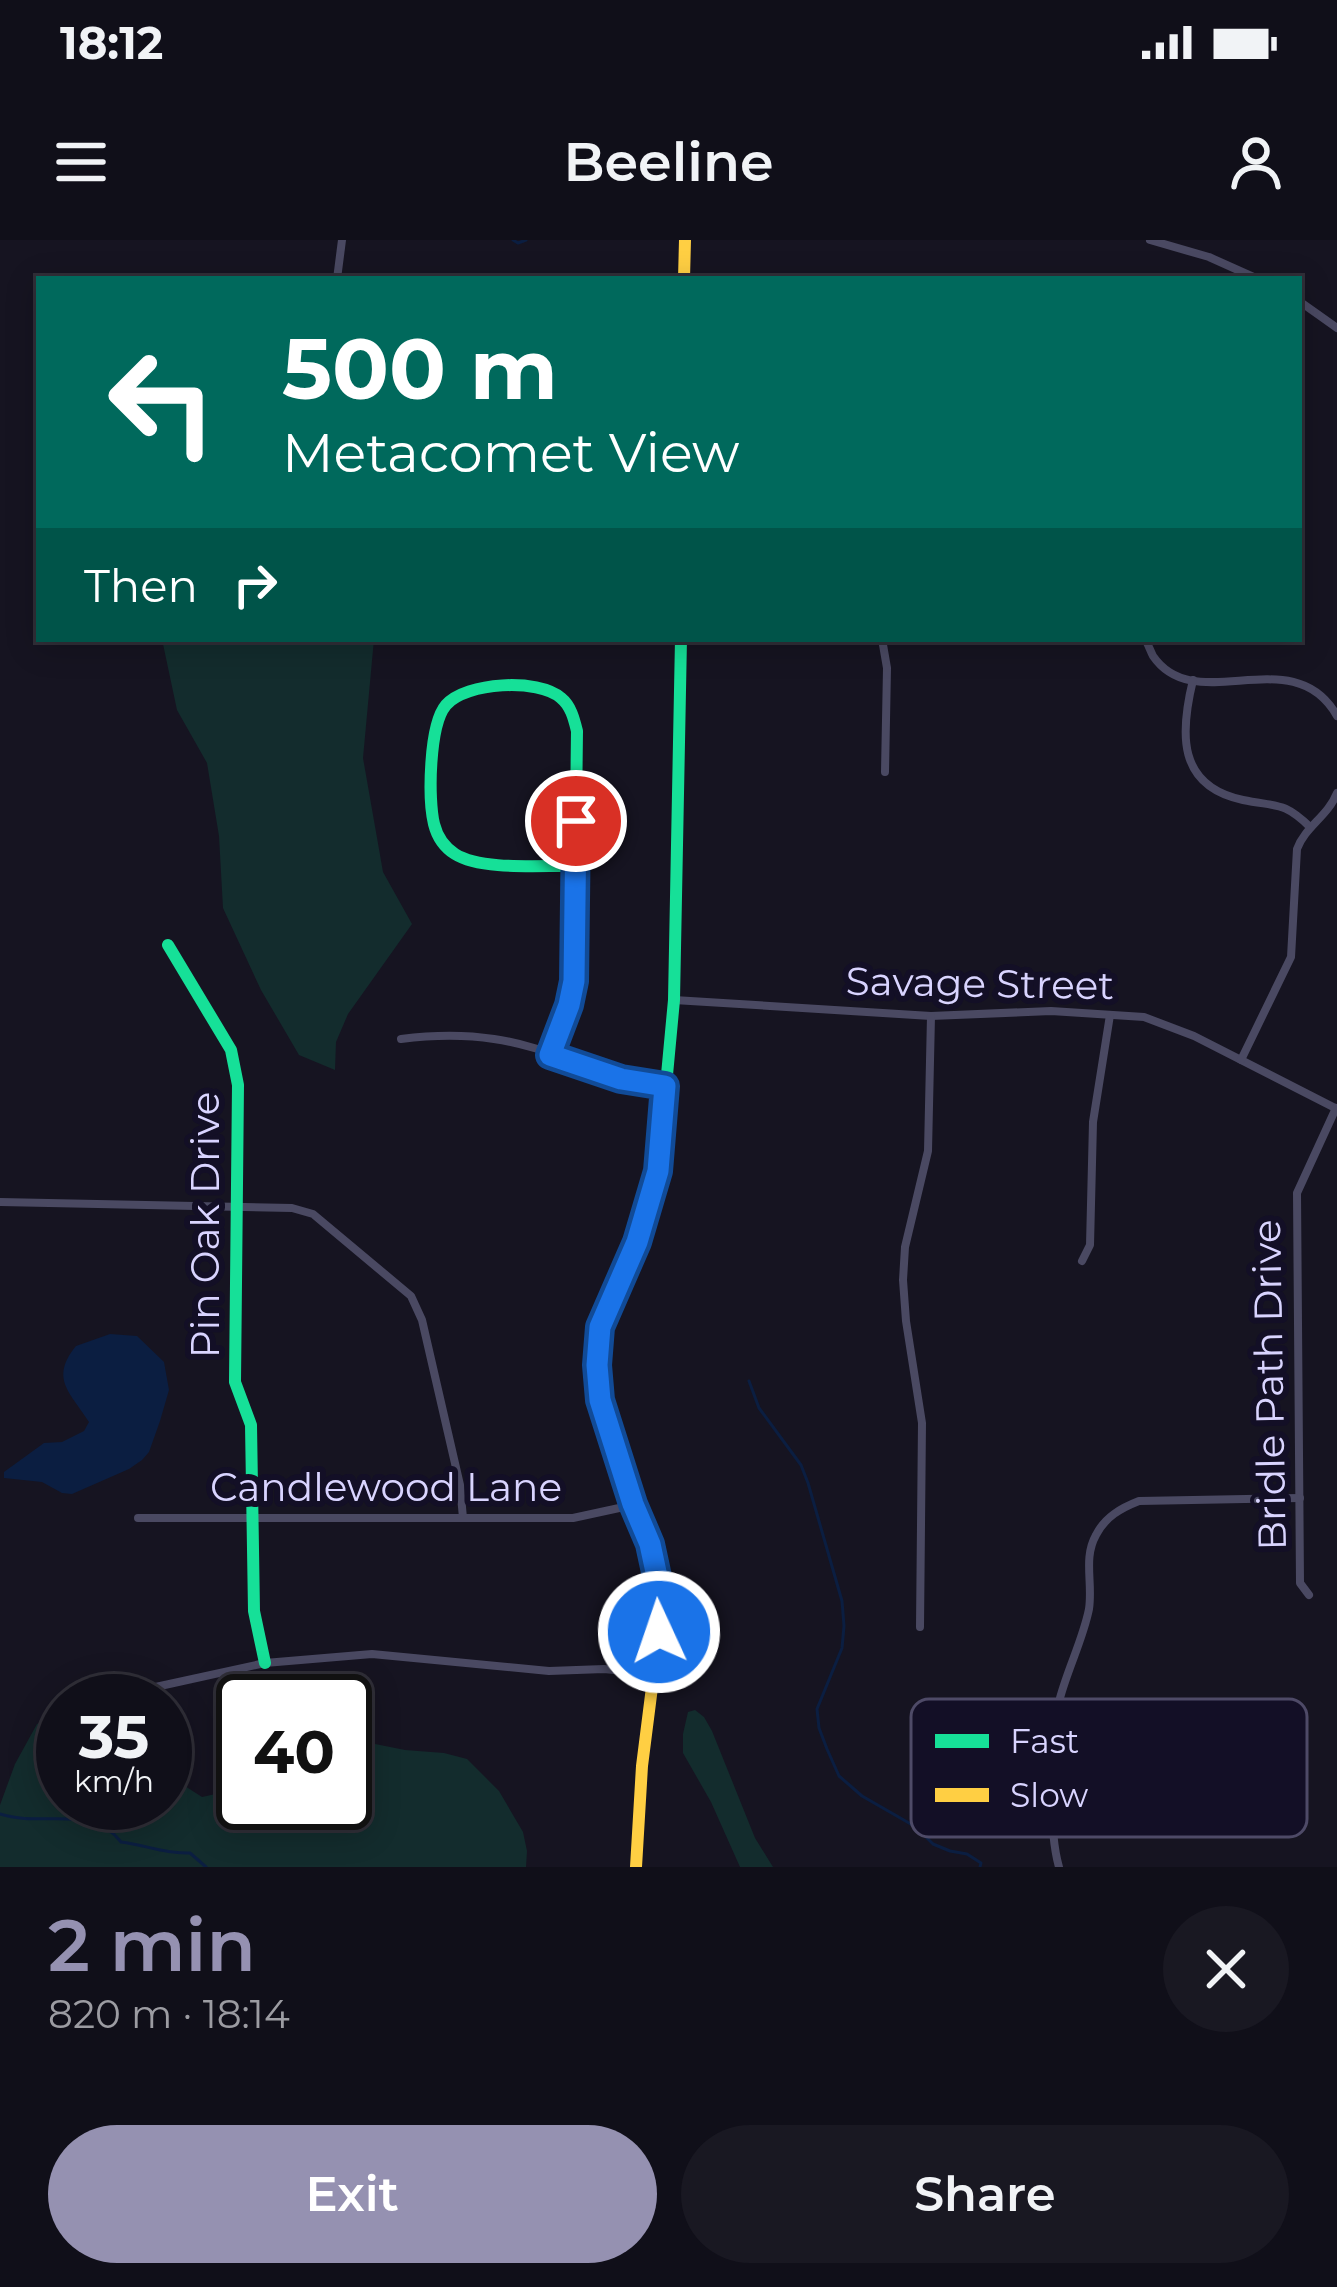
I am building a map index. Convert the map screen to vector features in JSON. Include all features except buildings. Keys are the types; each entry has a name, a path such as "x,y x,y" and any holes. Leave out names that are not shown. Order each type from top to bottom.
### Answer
{"street":[{"path":"337,276 342,240"},
{"path":"685,240 685,276"},
{"path":"1150,240 1209,256 1252,276"},
{"path":"1302,303 1337,328"},
{"path":"636,1867 642,1766 659,1632 659,1586 650,1544 600,1400 597,1365 600,1327 637,1242 658,1171 674,1000 681,642"},
{"path":"883,642 887,668 885,772"},
{"path":"1146,642 1161,664 1193,680 1304,683 1318,690 1337,716"},
{"path":"1193,680 1184,736 1195,771 1217,791 1287,807 1310,827"},
{"path":"550,1055 572,994 575,866 577,731 568,707 548,690 522,686 470,691 455,698 444,707 436,732 436,834 465,861 575,866"},
{"path":"1241,1060 1291,957 1294,861 1301,838 1337,794"},
{"name":"Pin Oak Drive","path":"168,945 231,1051 238,1085 235,1382 251,1425 254,1611 265,1663"},
{"name":"Savage Street","path":"674,1000 931,1016 1051,1011 1144,1017 1194,1036 1336,1109"},
{"path":"1082,1261 1090,1245 1093,1122 1110,1015"},
{"path":"920,1627 922,1423 903,1280 905,1246 928,1151 931,1016"},
{"path":"401,1039 454,1034 497,1039 621,1079 665,1086"},
{"name":"Bridle Path Drive","path":"1309,1595 1300,1582 1297,1193 1336,1109"},
{"path":"0,1202 292,1208 313,1214 411,1296 427,1340 460,1485 463,1518"},
{"path":"1061,1699 1088,1609 1088,1556 1096,1533 1117,1509 1139,1501 1300,1498"},
{"name":"Candlewood Lane","path":"138,1518 573,1518 633,1504"},
{"path":"192,1679 265,1663 372,1654 548,1671 654,1674"},
{"path":"1056,1837 1059,1867"}],"green space":[{"path":"374,642 363,758 383,872 412,924 348,1014 336,1042 335,1070 299,1055 261,990 223,908 219,836 207,763 177,710 163,644"},
{"path":"695,1710 712,1731 755,1838 773,1867 740,1867 683,1753 688,1712"},
{"path":"36,1726 36,1830 192,1830 192,1791 202,1797 216,1794 216,1830 372,1830 372,1743 444,1753 467,1759 499,1791 523,1832 526,1867 0,1867 0,1805"}],"water":[{"path":"110,1334 137,1336 164,1362 169,1390 149,1452 129,1469 72,1494 42,1482 4,1478 4,1472 44,1443 62,1442 84,1431 89,1422 66,1386 64,1368 76,1346"}],"waterway":[{"path":"513,240 526,240"},
{"path":"749,1381 759,1408 801,1465 842,1601 842,1648 817,1709 819,1728 839,1776 862,1796 911,1824"},
{"path":"0,1814 95,1823 121,1842 190,1853 206,1867"},
{"path":"926,1837 933,1844 967,1854 980,1867"}],"traffic: fast":[{"path":"653,1189 674,1000 681,642"},
{"path":"550,1055 574,981 577,731 576,726 564,701 536,687 485,687 456,697 440,715 431,763 432,813 442,841 455,854 481,863 575,866"},
{"path":"168,945 231,1050 238,1085 235,1382 251,1425 254,1611 265,1663"}],"traffic: slow":[{"path":"684,276 685,240"},
{"path":"636,1867 642,1766 659,1632 659,1586 650,1544 600,1400 597,1365 600,1327 637,1242 653,1189"}],"route":[{"path":"576,821 574,981 550,1055 621,1079 665,1086 658,1171 637,1242 600,1327 597,1365 600,1400 650,1544 659,1586 659,1632"}]}
